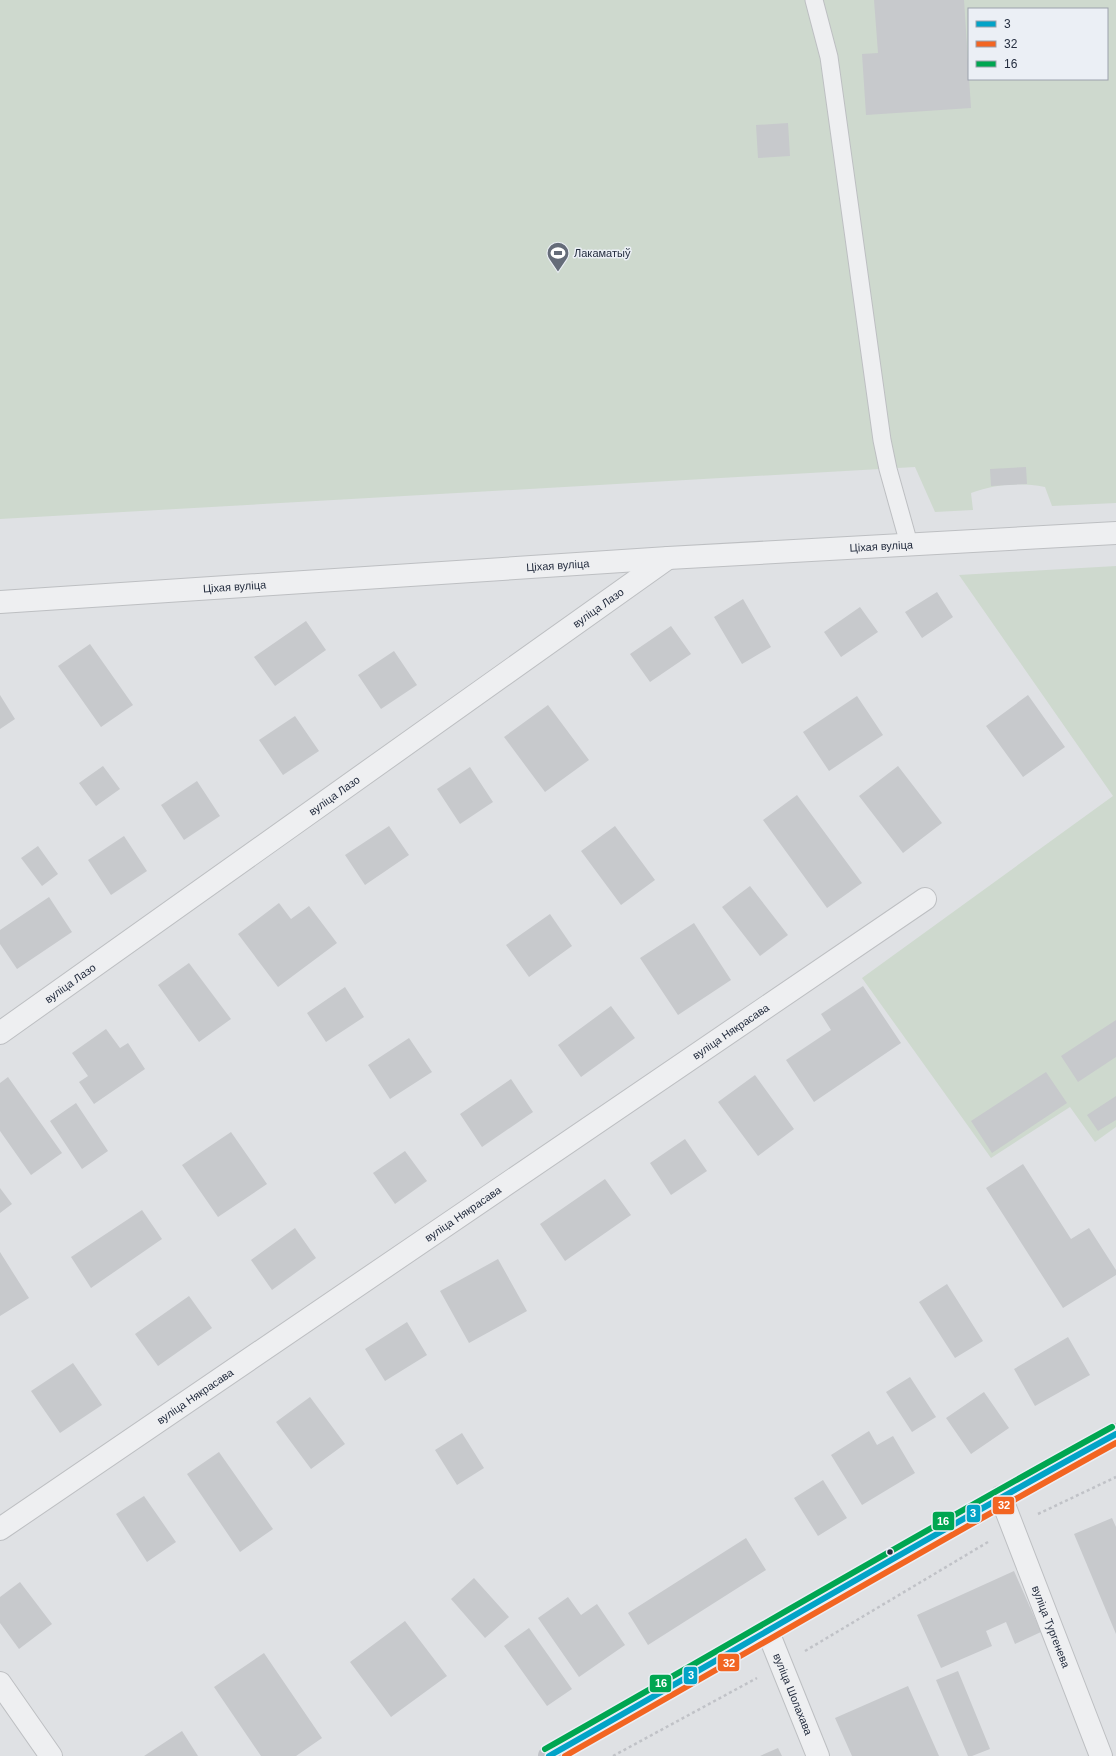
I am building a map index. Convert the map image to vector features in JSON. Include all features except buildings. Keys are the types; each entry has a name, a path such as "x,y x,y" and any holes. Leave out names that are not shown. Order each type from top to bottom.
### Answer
{"main road":[{"path":"549,1756 768,1632 1001,1497 1114,1440"}],"street":[{"name":"Ціхая вуліца","path":"0,602 668,558 1116,533"},
{"name":"вуліца Лазо","path":"0,1033 668,558"},
{"name":"вуліца Някрасава","path":"0,1529 925,899"},
{"name":"вуліца Тургенева","path":"1001,1497 1101,1756"},
{"name":"вуліца Шолахава","path":"768,1632 818,1756"},
{"path":"0,1683 51,1756"}],"lane":[{"path":"814,0 829,57 882,440 888,469 909,544"}],"path":[{"path":"613,1756 781,1665 1052,1506 1116,1477"}],"shaded area":[{"name":"Лакаматыў","path":"0,0 1116,0 1116,503 1052,506 1045,487 1017,484 999,486 971,493 973,510 935,512 915,467 0,519"},
{"path":"1116,566 1116,1127 1095,1142 1070,1107 991,1158 862,978 1113,796 959,575"}],"transit line":[{"name":"16","path":"545,1749 899,1546 1112,1427"},
{"name":"3","path":"549,1756 902,1553 1116,1434"},
{"name":"32","path":"565,1756 978,1520 1116,1443"}],"place":[{"name":"Лакаматыў","path":"558,272"}]}
